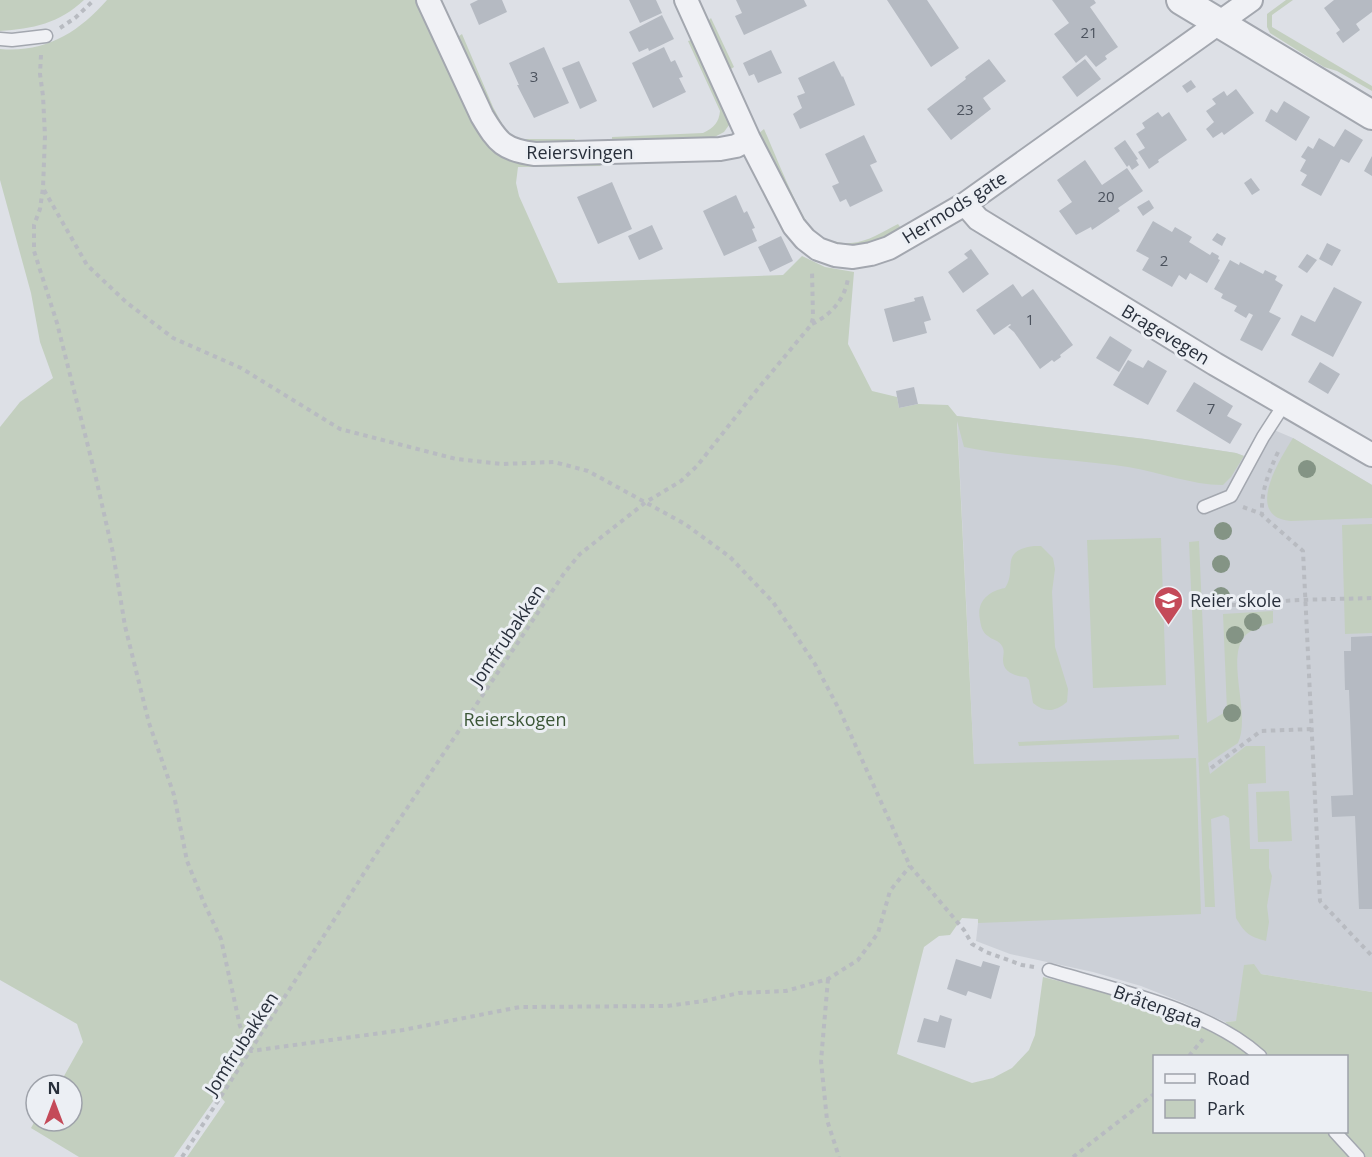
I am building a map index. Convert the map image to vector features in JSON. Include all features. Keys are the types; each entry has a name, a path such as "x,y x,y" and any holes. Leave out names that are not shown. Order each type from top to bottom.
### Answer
{"street":[{"name":"Reiersvingen","path":"429,0 492,134 514,152 535,154 720,149 736,146 749,139"},
{"name":"Hermods gate","path":"686,0 749,139 794,226 818,249 835,255 850,256 871,254 889,248 965,204 1251,0"},
{"path":"1181,0 1372,115"},
{"name":"Bragevegen","path":"965,204 978,219 1215,364 1372,455"}],"lane":[{"path":"0,39 46,36"},
{"path":"1204,507 1231,496 1263,437 1285,403"},
{"name":"Bråtengata","path":"1049,970 1156,1001 1216,1027 1258,1055"},
{"path":"1337,1133 1358,1157"}],"path":[{"path":"94,0 75,18 46,36 40,57 45,118 43,188 40,209 34,225 34,252 57,323 95,474 113,554 125,626 149,723 174,795 187,861 221,939 240,1026 251,1051 403,1030 520,1007 667,1006 739,993 786,991 828,979 858,960 878,933 890,891 909,866"},
{"path":"43,188 87,265 126,302 173,338 241,368 340,429 456,459 502,465 554,462 588,471 685,524 730,557 773,602 814,664 840,711 909,866 964,930 972,944 986,952 1022,965 1049,970"},
{"path":"811,325 813,318 812,272 818,249"},
{"name":"Jomfrubakken","path":"182,1157 199,1134 375,856 565,572 580,554 646,502 681,481 698,466 811,325 827,317 843,295 848,282 850,256"},
{"path":"1279,449 1265,483 1262,516 1303,551 1320,901 1372,956"},
{"path":"1205,606 1372,598"},
{"path":"1210,768 1261,730 1312,729"},
{"path":"828,979 821,1061 827,1120 839,1157"},
{"path":"1073,1157 1153,1096"}],"shaded area":[{"name":"Reier skole","path":"957,416 1145,439 1244,456 1262,425 1293,438 1372,485 1372,992 1261,974 1236,1021 1225,1022 1141,986 1093,972 1010,954 976,941 978,923 974,764"}],"green space":[{"path":"0,0 84,0 65,14 45,23 23,29 0,31"},
{"name":"Reierskogen","path":"107,0 420,0 484,136 598,160 601,166 518,167 516,183 519,196 558,283 783,275 802,256 825,267 854,272 848,344 872,391 897,397 899,408 918,404 948,405 957,416 1145,439 1244,456 1223,485 1211,484 1187,481 1128,467 1005,454 964,447 957,421 974,764 1196,758 1201,914 978,923 978,919 962,918 950,935 939,936 924,947 897,1054 972,1083 993,1078 1012,1068 1029,1050 1035,1035 1043,977 1146,1003 1219,1035 1249,1055 1153,1055 1153,1133 1331,1133 1351,1157 187,1157 225,1102 218,1094 174,1157 79,1157 39,1133 84,1133 84,1073 66,1073 83,1042 77,1024 0,980 0,427 20,402 53,378 40,342 31,293 0,180 0,49 32,48 46,44 60,38 84,22"},
{"path":"1286,0 1293,0 1272,15 1272,27 1372,86 1372,91 1337,71 1324,67 1270,33 1267,27 1267,14"},
{"path":"711,18 734,67 729,70 707,22"},
{"path":"462,34 493,107 507,133 521,139 575,139 573,145 521,145 503,135 456,38"},
{"path":"695,39 730,116 729,125 724,132 707,141 612,143 612,137 703,133 715,124 720,111 688,41"},
{"path":"764,129 803,215 816,233 828,240 847,243 870,238 898,224 903,231 862,248 824,244 806,230 758,134"},
{"path":"1293,438 1372,485 1372,518 1291,521 1277,517 1269,509 1267,499 1269,486 1280,459"},
{"path":"1372,524 1372,633 1345,634 1342,525"},
{"path":"1161,538 1166,685 1093,688 1087,540"},
{"path":"1199,541 1207,723 1227,711 1223,614 1273,611 1273,623 1250,632 1244,637 1239,647 1237,659 1242,718 1238,743 1208,763 1210,774 1246,746 1265,746 1266,783 1248,784 1250,849 1269,849 1269,868 1272,876 1267,906 1269,922 1266,941 1248,933 1236,918 1229,818 1224,815 1211,819 1215,907 1205,907 1189,542"},
{"path":"1041,546 1053,558 1055,647 1068,689 1067,702 1050,710 1033,703 1029,680 1026,677 1014,675 1005,668 1003,648 999,642 984,633 979,613 982,602 989,594 1005,588 1009,581 1012,556 1023,548"},
{"path":"1179,735 1179,739 1019,746 1018,742"},
{"path":"1289,791 1292,841 1258,842 1256,792"},
{"path":"1254,964 1261,974 1372,992 1372,1157 1365,1157 1344,1133 1348,1133 1348,1055 1264,1055 1225,1022 1236,1021 1244,965"}],"building":[{"path":"478,0 502,0 507,12 479,25 470,4"},
{"path":"629,0 656,0 662,13 640,23"},
{"path":"736,0 804,0 807,6 744,35 735,16 742,13"},
{"path":"887,0 927,0 959,48 931,67"},
{"path":"1052,0 1094,0 1096,3 1090,7 1118,47 1105,56 1107,59 1096,67 1086,55 1076,63 1054,34 1069,23"},
{"path":"1334,0 1372,0 1372,12 1356,24 1360,30 1343,43 1336,33 1340,30 1324,8"},
{"path":"662,15 674,39 649,51 648,48 639,52 629,32"},
{"path":"544,47 569,103 534,118 517,85 519,85 509,63"},
{"path":"664,47 671,62 675,60 683,77 679,78 686,92 653,108 632,63"},
{"path":"771,50 782,73 758,83 754,74 749,76 743,63"},
{"path":"989,59 1006,81 983,98 991,109 951,140 927,109"},
{"path":"1085,59 1101,79 1077,97 1062,77"},
{"path":"579,61 597,101 580,109 562,68"},
{"path":"834,61 855,105 800,129 793,114 802,108 797,96 805,93 798,78"},
{"path":"1191,80 1196,87 1187,93 1182,86"},
{"path":"1236,89 1254,113 1224,135 1222,132 1213,138 1206,129 1214,122 1206,111 1216,104 1212,99 1224,91 1227,96"},
{"path":"1284,101 1310,117 1296,141 1265,121 1271,109 1277,113"},
{"path":"1158,112 1162,117 1169,112 1187,140 1149,169 1138,152 1145,148 1136,134 1145,128 1142,123"},
{"path":"1345,129 1363,140 1349,163 1341,159 1321,196 1301,185 1307,175 1300,171 1306,160 1301,157 1308,146 1313,149 1319,138 1334,147"},
{"path":"864,135 877,162 870,165 883,191 850,207 846,199 840,202 832,186 839,183 825,154"},
{"path":"1125,140 1138,159 1136,160 1139,165 1132,170 1129,165 1127,167 1114,148"},
{"path":"1372,156 1372,176 1364,171"},
{"path":"1085,160 1102,185 1127,168 1143,191 1118,208 1120,211 1092,230 1091,227 1076,235 1059,211 1072,202 1057,180"},
{"path":"1251,178 1260,190 1252,195 1244,183"},
{"path":"612,182 632,229 598,244 577,197"},
{"path":"736,195 744,213 747,211 755,228 752,229 757,241 724,256 703,211"},
{"path":"1149,200 1154,208 1143,216 1137,207"},
{"path":"1153,221 1172,232 1175,227 1192,237 1189,242 1210,255 1212,252 1219,256 1220,260 1207,283 1190,273 1186,280 1179,275 1172,287 1142,270 1149,258 1136,251"},
{"path":"652,225 663,249 639,260 628,236"},
{"path":"1217,233 1226,238 1222,246 1212,240"},
{"path":"781,236 793,261 770,272 758,247"},
{"path":"1327,243 1341,250 1332,266 1319,259"},
{"path":"971,249 989,274 963,293 948,272 968,258 964,254"},
{"path":"1307,254 1317,260 1307,273 1298,267"},
{"path":"1230,260 1239,265 1240,262 1263,274 1265,270 1277,276 1275,280 1283,285 1269,312 1281,318 1262,351 1240,340 1253,315 1249,313 1246,318 1234,311 1237,306 1221,298 1223,294 1214,289"},
{"path":"1013,284 1022,297 1033,289 1073,345 1060,355 1061,357 1054,362 1052,360 1040,369 1008,327 1010,324 994,335 976,310"},
{"path":"1334,287 1362,302 1333,357 1291,335 1301,315 1315,322"},
{"path":"923,296 931,320 924,322 927,333 893,342 884,309 915,301 914,298"},
{"path":"1110,336 1132,350 1119,372 1096,358"},
{"path":"1128,360 1143,368 1148,360 1167,371 1148,405 1113,385"},
{"path":"1320,362 1340,374 1328,394 1308,382"},
{"path":"1194,382 1233,406 1227,416 1242,424 1230,444 1176,411"},
{"path":"914,387 918,404 899,408 896,391"},
{"path":"1372,636 1372,909 1359,909 1355,816 1332,817 1331,796 1353,795 1349,690 1345,690 1344,651 1351,651 1351,637"},
{"path":"956,959 981,967 983,961 1000,966 991,999 968,991 966,996 947,989"},
{"path":"940,1015 952,1019 945,1048 917,1042 924,1018 938,1022"}],"place":[{"name":"Reier skole","path":"1169,626"}]}
